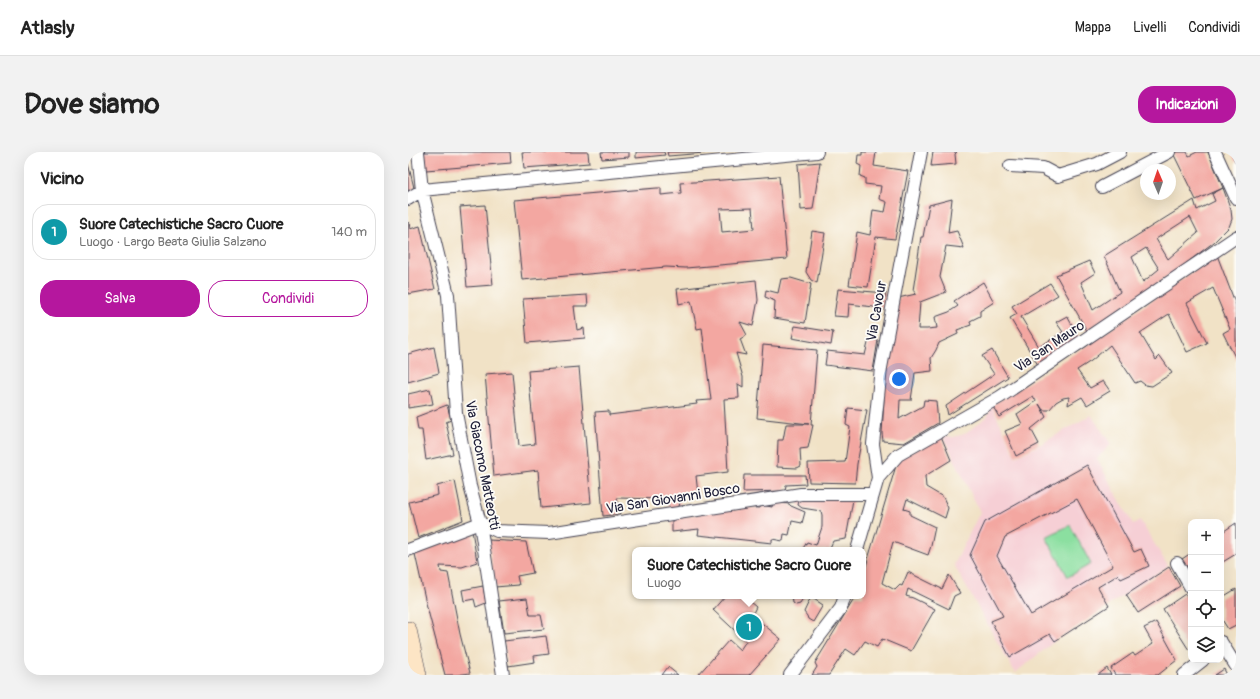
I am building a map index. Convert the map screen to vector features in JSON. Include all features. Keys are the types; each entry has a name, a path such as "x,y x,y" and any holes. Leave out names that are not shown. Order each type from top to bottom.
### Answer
{"main road":[{"path":"408,630 418,675"}],"street":[{"name":"Via Giacomo Matteotti","path":"418,152 422,190 448,294 456,413 470,486 480,523 503,675"},
{"path":"408,199 422,190 817,152"},
{"name":"Via Cavour","path":"878,478 873,444 881,368 921,152"},
{"path":"1010,166 1043,168 1058,176 1097,164 1120,152"},
{"path":"1102,187 1169,152"},
{"path":"1215,152 1236,198"},
{"name":"Via San Mauro","path":"878,478 898,455 1000,397 1236,237"},
{"path":"858,547 878,478"},
{"name":"Via San Giovanni Bosco","path":"480,523 497,531 549,533 801,494 873,494"},
{"path":"408,550 480,523"},
{"path":"1177,563 1188,583"},
{"path":"790,675 841,608 843,599"},
{"path":"1224,647 1236,666"},
{"path":"1184,675 1199,663"}],"shaded area":[{"path":"992,406 1016,457 1091,415 1111,444 1097,459 1133,524 1140,520 1168,566 1055,641 1015,673 954,565 980,512 943,436 954,437 964,434 987,417"}],"green space":[{"path":"1070,525 1091,564 1068,577 1046,537"}],"building":[{"path":"424,152 510,152 511,163 426,170"},
{"path":"522,152 588,152 589,163 524,168"},
{"path":"601,152 629,152 629,157 602,159"},
{"path":"636,152 664,152 665,155 636,158"},
{"path":"667,152 705,152 705,153 668,156"},
{"path":"862,152 876,152 874,166 908,171 895,239 876,237 868,287 849,285 857,232 870,235 873,210 885,212 887,202 879,199 881,186 865,184 865,178 860,176 861,166 857,164 858,155 862,155"},
{"path":"933,152 957,152 955,154 956,164 931,166"},
{"path":"1187,152 1189,156 1197,152 1208,152 1223,188 1196,200 1173,153"},
{"path":"1231,152 1236,152 1236,163"},
{"path":"820,162 813,209 801,210 798,164"},
{"path":"408,163 414,188 408,192"},
{"path":"779,176 787,259 686,268 666,267 522,280 514,200 657,188 661,188 661,195 681,193 680,183","holes":["752,208 754,229 722,232 720,209"]},
{"path":"1223,188 1231,210 1232,219 1229,227 1214,242 1176,271 1087,331 1056,275 1089,261 1095,273 1081,282 1093,310 1120,292 1104,256 1194,200 1197,210 1215,201 1212,194","holes":["1190,217 1198,233 1168,259 1156,239","1146,248 1159,269 1143,282 1132,257"]},
{"path":"952,199 948,233 957,231 964,248 946,246 940,277 946,292 920,302 918,329 937,328 935,317 949,312 958,306 954,301 983,282 994,302 980,311 980,316 970,321 971,325 957,330 958,334 939,343 931,358 932,371 915,373 911,400 900,400 899,419 923,406 924,400 936,401 938,423 904,443 883,441 884,399 881,398 898,298 916,294 913,290 921,237 923,237 929,205"},
{"path":"485,205 493,285 467,287 460,207"},
{"path":"409,222 410,229 420,226 435,289 408,294 408,223"},
{"path":"812,231 825,233 817,283 811,280 806,272"},
{"path":"1217,255 1236,305 1236,359 1223,333 1230,329 1213,288 1187,303 1207,343 1187,352 1169,314 1140,333 1156,360 1160,356 1172,373 1152,386 1145,385 1140,381 1135,383 1110,345 1091,361 1077,370 1090,388 1103,381 1110,391 1087,405 1082,397 1068,405 1069,397 1063,398 1056,402 1049,410 1043,410 1039,404 1046,417 1031,429 1039,444 1016,456 1005,431 1022,424 1017,414 1036,401 1033,396 999,417 992,405 1085,347"},
{"path":"791,278 811,284 805,323 774,318 775,301 765,297 766,290 778,293 781,279"},
{"path":"756,280 758,300 753,326 740,322 747,335 740,339 746,355 736,353 743,377 743,387 738,384 739,398 724,399 728,472 696,476 698,494 681,496 679,507 672,509 666,503 666,499 617,498 620,514 603,516 595,412 609,411 609,415 697,404 696,401 711,400 702,328 697,329 691,301 679,304 677,289"},
{"path":"1050,283 1058,295 1021,317 1039,347 1063,332 1056,322 1067,316 1080,339 1038,365 1010,318 1017,314 1012,306"},
{"path":"838,289 886,293 882,308 849,304 848,317 834,316"},
{"path":"587,295 588,306 574,306 577,330 584,328 585,338 527,343 523,299"},
{"path":"795,326 833,332 831,345 792,338"},
{"path":"869,339 878,340 873,371 825,365 827,351 865,355"},
{"path":"763,345 817,350 811,425 813,425 808,448 800,449 801,466 797,468 777,467 778,440 783,440 786,424 809,424 757,418"},
{"path":"434,347 439,373 408,382 408,354"},
{"path":"992,350 1008,377 948,415 946,406 994,374 982,356"},
{"path":"579,367 591,503 541,508 538,470 494,476 485,374 512,372 519,446 535,444 528,371"},
{"path":"430,389 433,404 408,408 408,394"},
{"path":"447,405 451,420 446,422 453,454 426,460 422,430 418,430 416,417"},
{"path":"848,408 867,410 855,483 809,482 808,463 845,462 850,427 846,425"},
{"path":"941,436 951,460 925,476 926,487 943,497 948,508 945,518 907,499 904,509 910,511 910,515 935,527 931,546 928,555 893,542 882,583 895,590 900,585 902,586 908,572 942,589 949,575 960,593 954,596 949,609 908,589 906,596 935,609 911,651 882,639 877,647 865,641 855,655 846,649 829,675 812,675 817,667 815,663 854,599 866,599 866,566 898,459"},
{"path":"1087,465 1134,552 1141,549 1149,566 1121,579 1118,575 1098,587 1109,606 1055,641 1050,634 1010,657 991,621 1003,616 970,555 985,522","holes":["1077,499 1113,566 1031,615 997,556 1005,537"]},
{"path":"744,475 805,475 806,484 786,485 785,491 743,492"},
{"path":"455,481 463,520 418,538 409,502 438,495 437,486"},
{"path":"854,494 846,539 833,541 830,547 804,547 807,542 816,545 822,527 822,515 821,511 802,508 798,505 800,497"},
{"path":"773,502 789,504 805,512 802,523 792,521 789,535 784,534 783,541 772,539 772,543 698,535 699,529 672,532 672,520 719,509 739,510 740,507 760,508 761,505 772,507"},
{"path":"1236,523 1236,554 1224,561 1224,555 1224,531"},
{"path":"472,530 477,562 462,567 440,566 441,572 448,573 460,634 470,673 445,675 415,554"},
{"path":"488,540 526,542 533,573 517,576 519,585 495,587"},
{"path":"1188,555 1188,568 1182,559"},
{"path":"1169,567 1180,586 1138,613 1126,595"},
{"path":"483,586 486,603 476,607 474,599 464,601 462,590"},
{"path":"1236,589 1236,625 1228,629 1224,623 1224,596"},
{"path":"1185,594 1188,600 1188,648 1163,609"},
{"path":"527,598 530,615 541,615 544,629 504,633 499,601"},
{"path":"722,599 747,599 756,607 752,615 781,639 749,675 698,675 729,640 740,650 746,641 713,610"},
{"path":"792,599 803,599 800,604 796,605 793,603"},
{"path":"810,599 814,599 823,605 813,622 808,619 804,612"},
{"path":"1156,622 1177,660 1158,675 1115,675 1111,668 1133,653 1135,656 1153,644 1144,628"},
{"path":"546,636 549,654 534,656 535,662 508,666 504,641"},
{"path":"668,667 678,675 662,675"},
{"path":"1107,668 1111,675 1098,675"},
{"path":"1224,669 1227,675 1215,675"}],"place":[{"name":"Suore Catechistiche Sacro Cuore","path":"749,627"}]}
